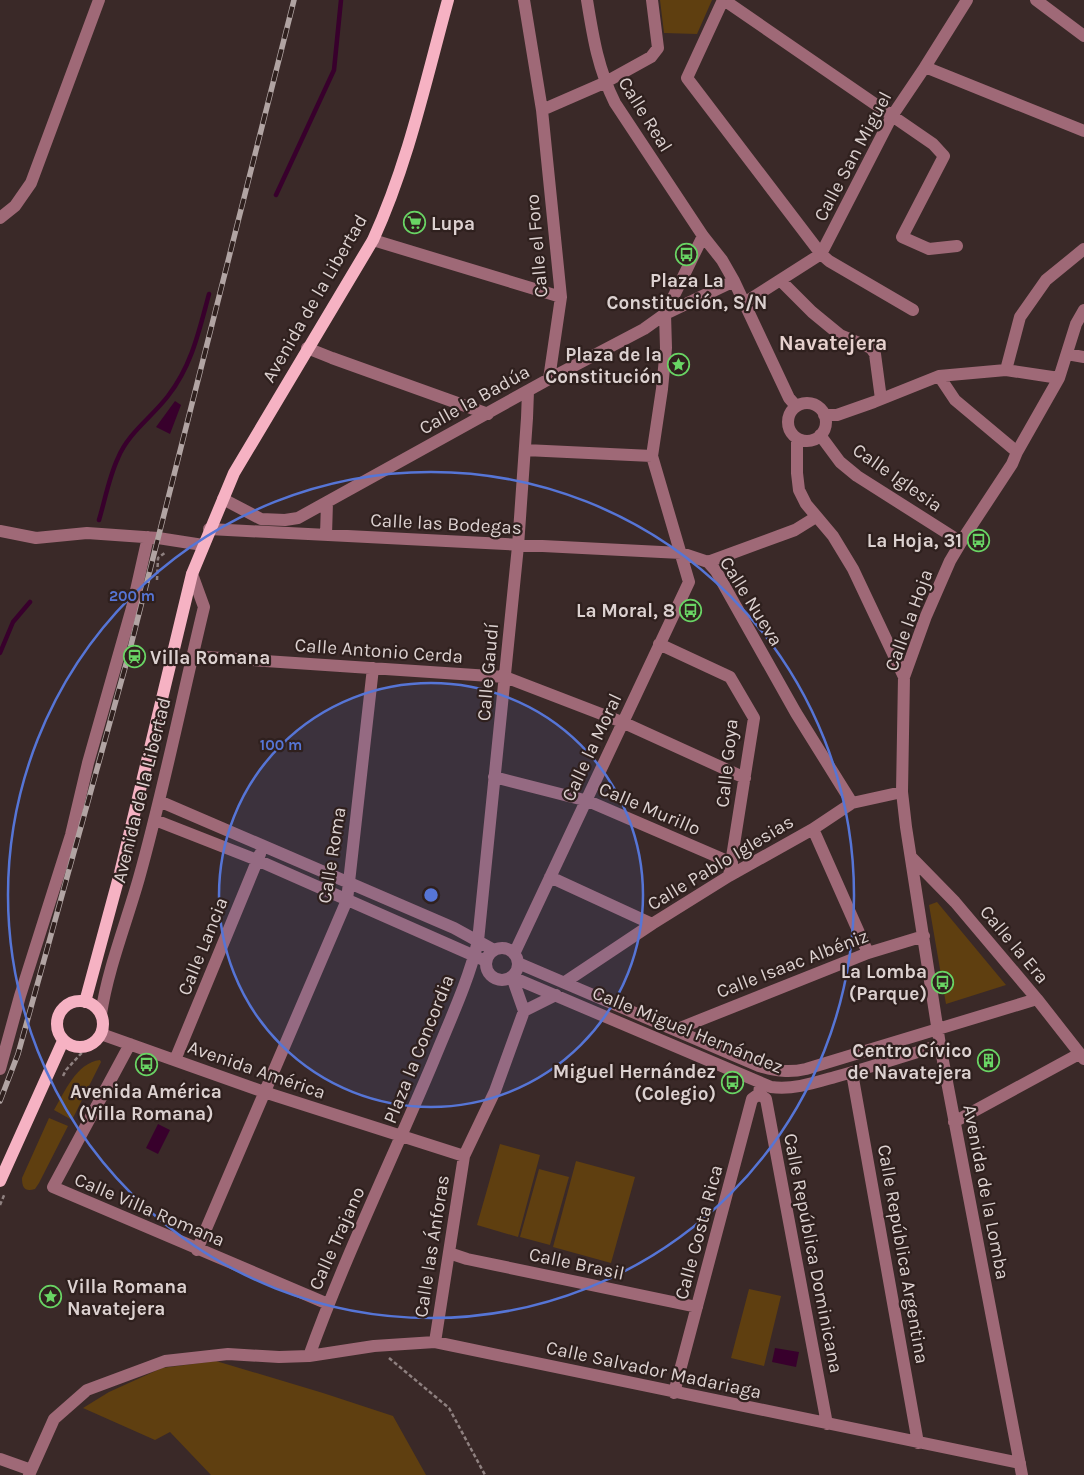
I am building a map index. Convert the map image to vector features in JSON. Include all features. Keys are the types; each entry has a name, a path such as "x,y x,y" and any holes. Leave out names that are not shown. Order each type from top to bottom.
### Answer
{"main road":[{"name":"Avenida de la Libertad","path":"86,1002 120,873 192,574 234,473 373,240 407,150 448,0"},
{"path":"78,1001 86,1002 92,1004 101,1014 104,1026 95,1043 82,1048 68,1045 63,1041 57,1028 57,1020 59,1013 64,1007 78,1001"},
{"path":"0,1181 63,1041"}],"street":[{"path":"0,218 15,206 31,183 99,0"},
{"name":"Calle el Foro","path":"524,0 542,110 561,297 549,379"},
{"name":"Calle Real","path":"587,0 604,83 615,103 702,236"},
{"path":"542,110 604,83 651,57 658,48 652,0"},
{"path":"914,310 829,261 821,254 687,78 724,0 933,144 944,156 902,237 929,249 958,246"},
{"name":"Calle San Miguel","path":"821,254 892,116 966,0"},
{"path":"1036,0 1084,36"},
{"path":"925,67 1084,131"},
{"path":"702,236 722,260 734,281 789,398 796,406"},
{"name":"Calle la Badúa","path":"665,314 702,236"},
{"path":"373,240 561,297"},
{"path":"1006,370 1020,317 1046,280 1084,249"},
{"path":"744,303 821,254"},
{"path":"780,280 812,312 840,335 871,348 875,354 881,399"},
{"name":"Calle la Badúa","path":"222,499 261,519 285,520 298,518 549,379 644,329 665,314 734,281"},
{"name":"Calle la Hoja","path":"911,857 902,792 904,677 926,616 950,561 1012,464 1059,378 1076,324 1084,310"},
{"path":"665,314 666,348 652,456 681,554"},
{"path":"307,348 488,414"},
{"path":"1067,354 1084,357"},
{"path":"824,414 837,415 939,376 1006,370 1059,378"},
{"path":"939,376 955,400 1017,452"},
{"name":"Calle Gaudí","path":"480,959 478,941 518,546 528,391"},
{"path":"803,403 816,405 824,414 826,423 824,430 813,439 805,441 797,438 791,432 788,425 791,411 803,403"},
{"name":"Calle Iglesia","path":"820,435 840,462 857,476 961,542"},
{"path":"797,438 799,490 806,504 833,536 854,569 904,677"},
{"path":"525,450 652,456"},
{"path":"326,535 327,502"},
{"path":"274,533 298,518"},
{"path":"708,562 795,530 816,518"},
{"name":"Calle las Bodegas","path":"210,529 681,554"},
{"path":"0,531 36,538 87,533 148,537 203,545"},
{"path":"0,1069 20,996 71,835 88,763 132,608 148,537"},
{"name":"Calle Nueva","path":"681,554 708,562 716,571 796,714 852,803"},
{"name":"Calle la Moral","path":"516,958 550,877 588,801 622,722 688,582 681,554"},
{"name":"Avenida de la Libertad","path":"101,1014 105,989 155,820 204,607 192,574"},
{"name":"Calle Goya","path":"659,644 730,677 754,718 731,869"},
{"name":"Calle Antonio Cerda","path":"192,656 504,677 622,722 745,778"},
{"name":"Calle Roma","path":"196,1250 348,900 373,668"},
{"name":"Calle Murillo","path":"494,777 588,801 731,869"},
{"name":"Calle Pablo Iglesias","path":"565,982 731,869 813,829 852,803 902,792"},
{"path":"159,801 454,928 494,950"},
{"path":"155,820 258,860 480,959 490,975 497,980 512,977 516,971 516,958 509,950 501,948 494,950 480,959"},
{"path":"813,829 868,953"},
{"name":"Calle Lancia","path":"175,1060 264,846"},
{"name":"Avenida de la Lomba","path":"911,857 940,1045 1021,1469"},
{"name":"Calle la Era","path":"911,857 955,902 1037,999 1082,1057"},
{"path":"550,877 652,924"},
{"name":"Calle Isaac Albéniz","path":"676,1030 868,953 924,936"},
{"name":"Calle Miguel Hernández","path":"516,958 565,982 759,1066 778,1072 793,1072 1037,999"},
{"name":"Plaza la Concordia","path":"464,1156 401,1137 480,959"},
{"path":"464,1156 495,1092 524,1011 512,977"},
{"name":"Calle Miguel Hernández","path":"512,977 556,995 760,1089 784,1089 852,1072 940,1045"},
{"path":"524,1011 556,995"},
{"name":"Avenida América","path":"101,1034 264,1092 401,1137"},
{"name":"Calle Villa Romana","path":"130,1044 53,1187 196,1250 328,1304"},
{"path":"954,1122 1082,1057"},
{"name":"Calle República Argentina","path":"852,1072 918,1443"},
{"name":"Calle Costa Rica","path":"674,1393 752,1099 760,1089"},
{"name":"Calle República Dominicana","path":"760,1089 766,1099 827,1424"},
{"name":"Calle Trajano","path":"309,1356 328,1304 401,1137"},
{"name":"Calle las Ánforas","path":"435,1342 464,1156"},
{"name":"Calle Brasil","path":"449,1253 467,1259 698,1307"},
{"name":"Calle Salvador Madariaga","path":"30,1473 54,1419 87,1390 165,1361 228,1354 279,1357 309,1356 374,1346 435,1342 918,1443 1021,1469"},
{"path":"0,1459 30,1473"}],"path":[{"path":"157,580 158,558 168,551"},
{"path":"374,1346 449,1408 485,1475"}],"shaded area":[{"path":"660,0 712,0 697,34 664,33"},
{"path":"175,401 181,405 170,434 156,427"},
{"path":"937,902 1006,985 946,1004 929,905"},
{"path":"100,1060 101,1062 72,1120 54,1110 78,1072 92,1062"},
{"path":"49,1118 68,1126 35,1189 26,1189 23,1187 22,1178"},
{"path":"158,1124 170,1130 158,1154 146,1148"},
{"path":"500,1144 540,1155 518,1237 477,1225"},
{"path":"576,1161 635,1177 611,1263 553,1247"},
{"path":"539,1169 569,1177 550,1245 520,1237"},
{"path":"749,1289 781,1296 764,1366 731,1358"},
{"path":"775,1348 799,1352 796,1367 772,1362"},
{"path":"216,1361 393,1416 426,1475 211,1475 170,1432 155,1440 83,1408 109,1392 162,1368"}],"waterway":[{"path":"276,195 334,70 341,0"},
{"path":"99,520 112,473 122,449 134,433 162,404 189,360 209,294"},
{"path":"0,653 13,622 30,602"}],"railway":[{"path":"0,1101 18,1054 128,657 294,0"}],"place":[{"name":"Lupa","path":"415,223"},
{"name":"Plaza La Constitución, S/N","path":"687,254"},
{"name":"Plaza de la Constitución","path":"678,365"},
{"name":"La Hoja, 31","path":"978,540"},
{"name":"La Moral, 8","path":"691,610"},
{"name":"Villa Romana","path":"134,657"},
{"name":"La Lomba (Parque)","path":"943,982"},
{"name":"Centro Cívico de Navatejera","path":"988,1061"},
{"name":"Avenida América (Villa Romana)","path":"146,1065"},
{"name":"Miguel Hernández (Colegio)","path":"732,1082"},
{"name":"Villa Romana Navatejera","path":"51,1297"}],"district":[{"name":"Navatejera","path":"833,343"}]}
